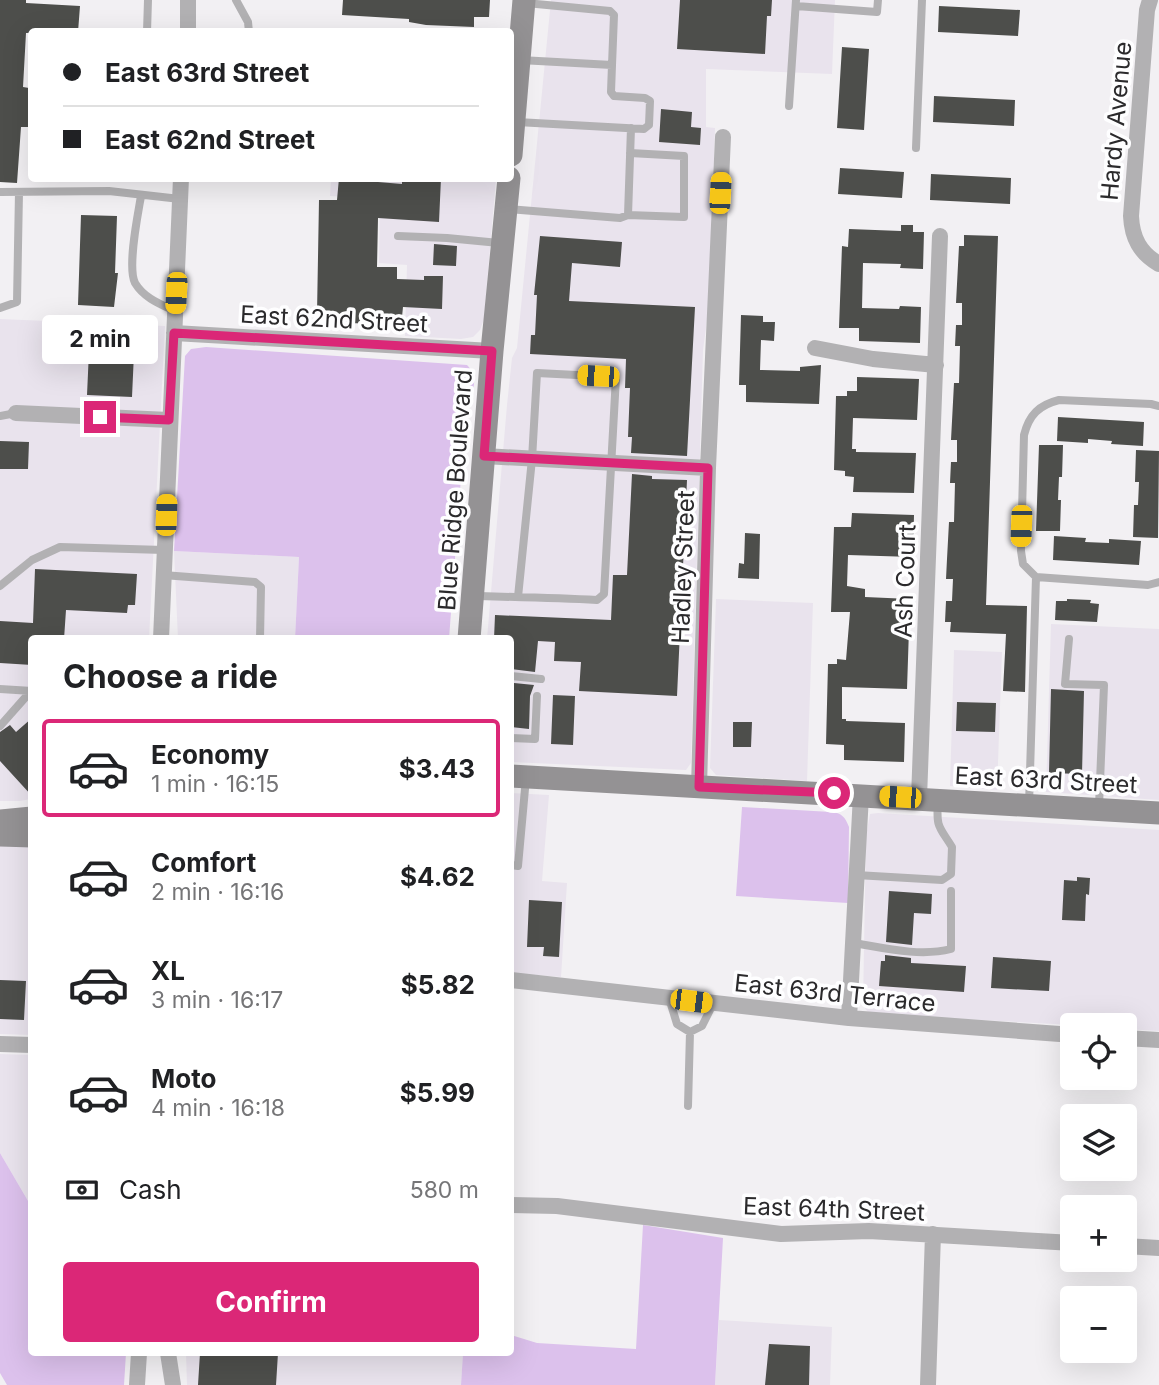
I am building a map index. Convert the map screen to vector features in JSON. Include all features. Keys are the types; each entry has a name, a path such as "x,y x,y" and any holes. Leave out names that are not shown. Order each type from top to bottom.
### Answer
{"street":[{"path":"187,28 188,0"},
{"name":"Hardy Avenue","path":"1150,0 1147,10 1131,228 1137,244 1149,258 1159,264"},
{"path":"514,122 517,57 524,1"},
{"name":"Hadley Street","path":"699,787 708,468 723,138"},
{"path":"161,635 181,182"},
{"name":"Blue Ridge Boulevard","path":"469,635 509,182"},
{"name":"Ash Court","path":"929,799 940,236"},
{"name":"East 62nd Street","path":"174,333 492,351"},
{"path":"815,348 873,359 936,365"},
{"path":"8,415 169,420"},
{"path":"484,456 708,468"},
{"name":"East 63rd Street","path":"518,776 1159,813"},
{"path":"849,1018 861,795"},
{"path":"0,821 28,818"},
{"path":"0,835 28,836"},
{"name":"East 63rd Terrace","path":"514,980 849,1018 1060,1034"},
{"path":"1137,1039 1159,1040"},
{"path":"0,1044 28,1045"},
{"name":"East 64th Street","path":"514,1205 557,1206 781,1234 869,1231 1060,1242"},
{"path":"928,1385 933,1234"},
{"path":"1137,1247 1159,1248"},
{"path":"137,1385 139,1356"},
{"path":"169,1356 173,1385"}],"lane":[{"path":"147,28 148,0"},
{"path":"236,0 249,28"},
{"path":"789,106 796,3 877,12 878,0"},
{"path":"916,148 922,0"},
{"path":"514,122 644,129 649,125 650,101 645,98 614,96 611,92 614,15 610,11 524,1"},
{"path":"517,57 612,65"},
{"path":"628,215 631,128"},
{"path":"506,209 620,218 628,215 684,217 684,156 630,153"},
{"path":"0,192 109,191 180,199"},
{"path":"0,308 17,302 19,192"},
{"path":"141,196 132,256 134,281 152,301 175,311"},
{"path":"398,236 502,243"},
{"path":"473,596 597,600 604,594 615,377 537,373 532,458 518,597"},
{"path":"1159,407 1151,404 1059,400 1045,403 1035,411 1027,422 1024,435 1021,551 1023,564 1036,577 1148,585 1159,582"},
{"path":"0,586 32,560 60,547 164,550"},
{"path":"163,575 255,582 261,587 260,635"},
{"path":"1029,805 1036,577"},
{"path":"1069,639 1065,684 1104,685 1099,809"},
{"path":"514,676 541,679"},
{"path":"0,689 28,691"},
{"path":"0,726 28,694"},
{"path":"514,738 535,739 537,696"},
{"path":"514,865 518,866 518,776"},
{"path":"856,875 942,880 951,874 953,847 943,836 929,799"},
{"path":"853,943 899,950 939,952 951,949 951,891"},
{"path":"668,998 677,1024 690,1032"},
{"path":"690,1032 702,1026 713,1004"},
{"path":"688,1106 690,1032"}],"shaded area":[{"path":"551,0 835,0 832,74 706,69 706,127 715,128 709,306 703,350 691,763 686,770 514,762 514,635 487,635 507,405 512,358 517,348"},
{"path":"331,182 496,182 484,319 480,330 473,337 461,339 405,336 407,265 379,263 380,199 330,196"},
{"path":"0,319 165,326 149,635 28,635 28,800 0,801"},
{"path":"206,347 467,365 474,381 466,410 449,635 295,635 299,557 174,551 185,356 191,349"},
{"path":"174,551 299,557 295,635 178,635"},
{"path":"716,599 813,603 807,781 716,775 710,768"},
{"path":"1051,624 1159,629 1159,800 1046,792"},
{"path":"954,650 1002,652 997,790 950,786"},
{"path":"514,793 549,795 542,881 567,883 561,977 514,973"},
{"path":"742,807 831,812 843,816 849,827 848,903 736,896"},
{"path":"870,814 1159,830 1159,1031 1137,1030 1137,1013 1060,1013 1060,1024 872,1014 867,1011 863,1005 866,836"},
{"path":"28,844 28,1035 0,1034 0,845"},
{"path":"0,1054 28,1055 28,1201 0,1153"},
{"path":"0,1153 28,1201 28,1356 126,1356 124,1385 7,1385 0,1373"},
{"path":"643,1225 723,1238 715,1385 461,1385 463,1356 514,1356 514,1336 537,1343 636,1349"},
{"path":"719,1320 832,1327 830,1385 715,1385"},
{"path":"186,1356 463,1356 461,1385 187,1385"}],"building":[{"path":"0,0 80,6 78,28 28,28 23,87 28,88 28,127 21,127 17,183 0,182"},
{"path":"343,0 490,0 489,17 474,17 474,27 426,25 409,22 409,19 342,15"},
{"path":"680,0 772,0 771,16 767,16 765,54 677,49"},
{"path":"939,6 1020,10 1018,36 938,32"},
{"path":"842,47 869,49 864,130 837,128"},
{"path":"934,96 1015,100 1014,126 933,122"},
{"path":"661,109 692,112 691,127 701,128 700,145 659,142"},
{"path":"840,168 904,172 902,198 838,194"},
{"path":"931,174 1011,178 1010,204 930,200"},
{"path":"339,182 441,182 439,222 378,218 377,267 397,267 397,279 424,280 424,276 443,276 442,309 403,307 402,317 384,316 384,324 346,323 347,314 317,314 319,200 337,200"},
{"path":"81,215 117,216 115,273 118,273 114,307 78,305"},
{"path":"901,225 913,225 913,232 924,232 923,269 900,268 901,264 863,263 862,308 921,307 920,343 859,341 859,328 839,328 842,246 848,247 849,229 901,231"},
{"path":"964,235 998,236 986,605 1027,606 1025,692 1003,691 1006,634 950,632 951,622 945,622 946,601 952,601 953,579 946,579 949,522 954,522 955,483 950,483 951,462 957,462 957,440 951,440 954,383 959,383 960,346 955,346 956,325 962,325 962,303 956,303 959,246 964,246"},
{"path":"540,236 622,242 620,267 572,263 569,301 695,307 687,456 631,453 632,437 628,437 630,388 625,388 626,359 530,354 531,335 535,335 537,295 534,295"},
{"path":"434,244 457,246 456,266 433,265"},
{"path":"741,315 763,316 763,322 775,322 774,341 761,340 760,370 800,371 800,367 821,365 819,404 746,402 746,385 739,385"},
{"path":"90,329 135,331 132,397 87,395"},
{"path":"857,377 919,379 917,420 853,418 852,449 856,449 856,452 916,453 914,493 853,492 854,477 845,476 845,471 834,470 836,396 847,396 847,391 857,391"},
{"path":"1058,417 1144,422 1143,446 1088,439 1088,443 1057,441"},
{"path":"0,441 29,442 28,469 0,469"},
{"path":"1039,445 1063,445 1058,500 1061,500 1060,531 1036,531"},
{"path":"1136,450 1159,451 1158,538 1133,537 1134,505 1138,505 1139,482 1135,482"},
{"path":"632,474 652,476 652,479 687,480 677,696 579,691 581,662 554,661 555,642 538,641 535,672 514,669 514,635 494,635 495,615 611,620 613,575 627,575"},
{"path":"852,513 914,515 913,557 848,555 847,586 865,589 865,597 910,599 907,689 842,687 842,719 905,723 904,762 844,760 844,745 826,744 828,664 837,664 837,659 846,660 850,612 831,612 834,527 851,527"},
{"path":"745,533 760,534 759,579 738,578 739,563 744,564"},
{"path":"1054,536 1086,538 1085,542 1109,543 1109,539 1141,541 1139,565 1053,560"},
{"path":"35,569 137,574 135,605 128,605 127,613 66,610 64,635 28,635 28,665 0,663 0,621 33,623"},
{"path":"1091,600 1090,603 1099,604 1097,622 1055,620 1056,601"},
{"path":"514,683 534,685 530,696 529,729 514,727"},
{"path":"1051,689 1084,691 1082,774 1049,773"},
{"path":"553,695 575,696 573,745 551,744"},
{"path":"957,702 996,703 995,732 956,731"},
{"path":"28,722 28,792 0,761 0,732 10,725 16,732"},
{"path":"733,722 752,722 751,747 733,747"},
{"path":"1077,877 1090,878 1089,895 1086,894 1085,921 1062,920 1064,880 1077,881"},
{"path":"889,891 932,894 931,914 914,913 912,945 886,942"},
{"path":"529,900 562,902 559,957 543,956 544,947 527,947"},
{"path":"885,955 911,958 911,963 966,966 964,992 879,986 881,961 885,961"},
{"path":"993,957 1051,961 1049,991 991,988"},
{"path":"0,980 26,981 24,1020 0,1019"},
{"path":"769,1344 810,1346 809,1385 765,1385"},
{"path":"200,1356 278,1356 276,1385 198,1385"}],"route":[{"path":"100,417 169,420 174,333 492,351 484,456 708,468 699,787 834,793"}]}
